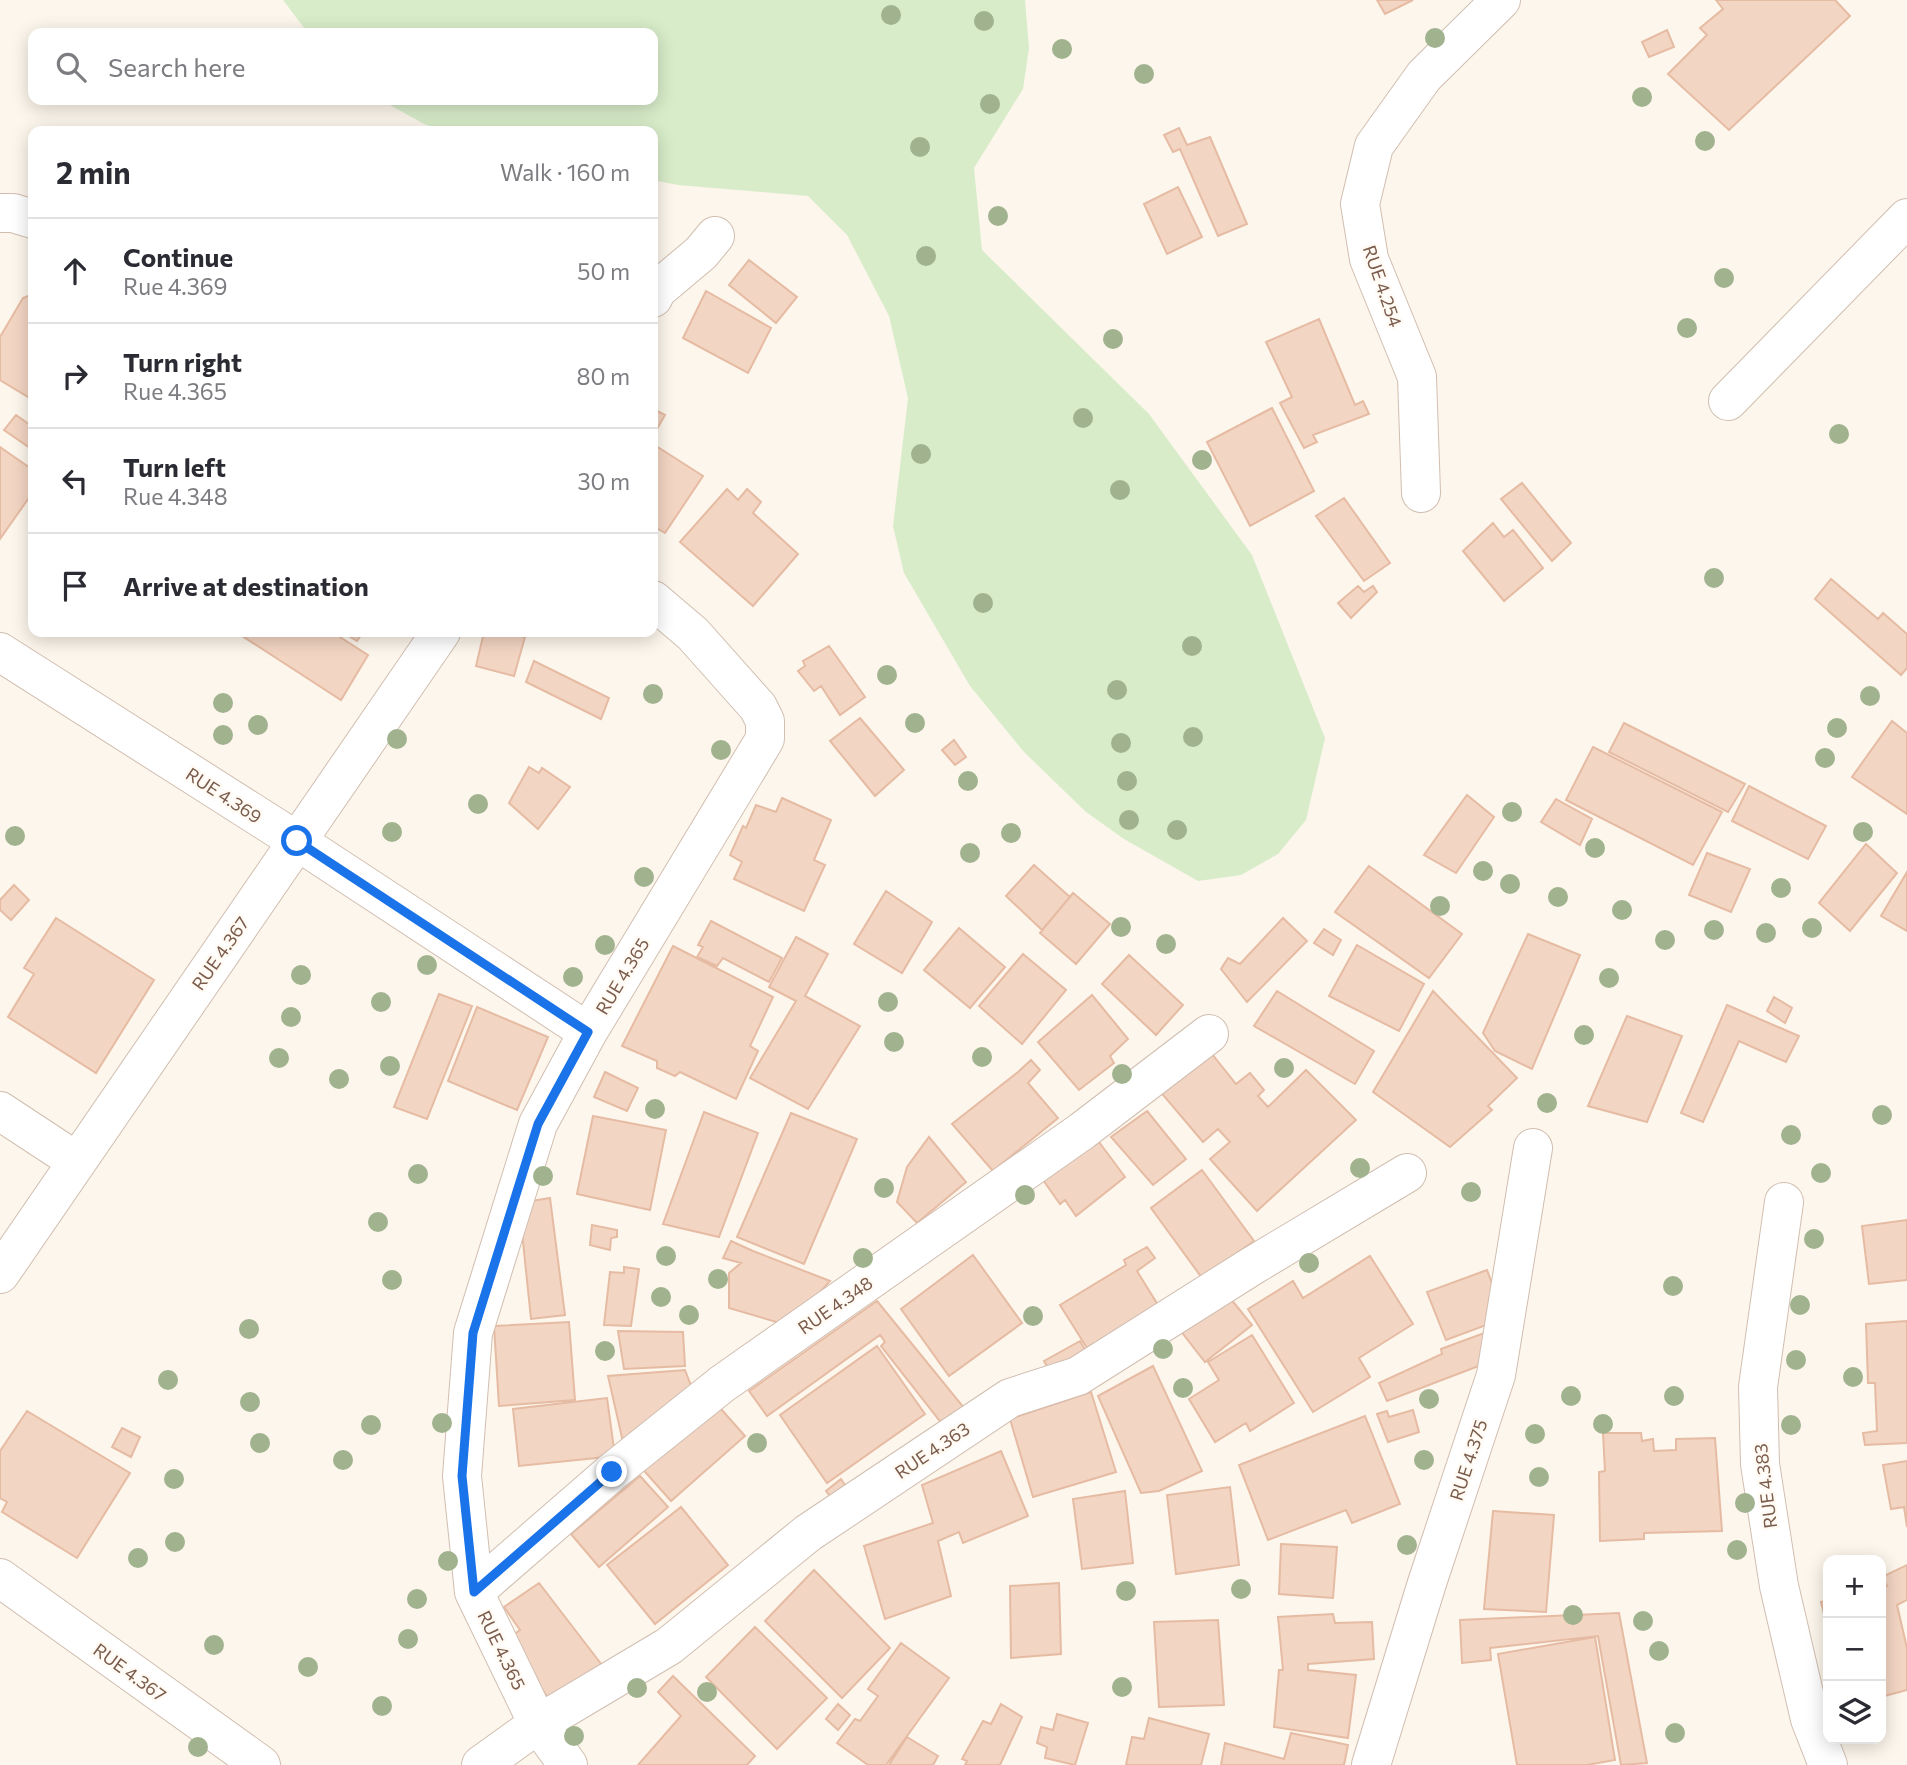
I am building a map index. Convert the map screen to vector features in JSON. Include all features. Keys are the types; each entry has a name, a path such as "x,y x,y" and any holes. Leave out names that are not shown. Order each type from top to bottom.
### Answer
{"street":[{"name":"RUE 4.254","path":"1421,494 1417,377 1369,259 1360,204 1374,146 1424,76 1501,0"},
{"path":"0,213 28,218"},
{"path":"1728,401 1907,218"},
{"path":"658,289 701,253 715,236"},
{"name":"RUE 4.365","path":"568,1765 538,1724 474,1592 462,1476 473,1333 538,1124 588,1032 765,739 765,721 758,707 693,634 658,604"},
{"name":"RUE 4.367","path":"0,1274 438,637"},
{"name":"RUE 4.369","path":"0,652 297,841 588,1032"},
{"name":"RUE 4.348","path":"474,1592 612,1472 722,1384 1082,1131 1209,1034"},
{"path":"0,1111 76,1161"},
{"name":"RUE 4.375","path":"1371,1765 1427,1583 1496,1375 1532,1148"},
{"name":"RUE 4.363","path":"481,1765 538,1724 669,1646 807,1533 1010,1398 1078,1376 1252,1266 1407,1173"},
{"name":"RUE 4.383","path":"1784,1202 1758,1387 1760,1464 1779,1586 1810,1719 1828,1765"},
{"name":"RUE 4.367","path":"0,1578 261,1765"}],"green space":[{"path":"283,0 1025,0 1029,48 1023,89 974,168 982,250 1149,414 1252,555 1325,738 1306,820 1278,854 1241,875 1198,881 1124,839 1086,812 1024,752 970,686 904,573 893,526 908,398 889,316 847,235 808,196 658,181 658,126 430,126 390,105 658,105 658,28 304,28"}],"building":[{"path":"1377,0 1413,0 1385,14"},
{"path":"1716,0 1835,0 1850,16 1729,130 1668,74 1707,35 1700,28 1723,9"},
{"path":"1667,30 1674,47 1649,57 1642,42"},
{"path":"1179,128 1187,145 1210,137 1247,224 1218,236 1180,149 1173,152 1164,135"},
{"path":"1178,187 1202,237 1167,254 1144,204"},
{"path":"749,260 797,297 776,323 729,285"},
{"path":"706,291 771,328 748,373 683,338"},
{"path":"28,296 28,397 0,380 0,337 23,298"},
{"path":"1319,319 1355,405 1363,401 1369,414 1313,435 1317,442 1304,448 1280,403 1292,397 1266,342"},
{"path":"1272,408 1314,491 1250,526 1207,442"},
{"path":"658,412 665,415 658,427"},
{"path":"16,415 28,423 28,447 4,430"},
{"path":"0,447 28,467 28,499 0,539"},
{"path":"658,447 703,476 665,533 658,529"},
{"path":"1522,483 1571,543 1552,561 1501,499"},
{"path":"727,489 738,500 747,489 761,502 753,513 798,554 753,606 680,542"},
{"path":"1344,498 1390,563 1364,581 1316,516"},
{"path":"1493,523 1504,537 1513,530 1543,568 1504,601 1463,551"},
{"path":"1831,579 1878,619 1883,613 1907,634 1907,668 1901,675 1815,599"},
{"path":"1358,586 1364,592 1373,586 1377,592 1351,618 1338,603"},
{"path":"244,637 340,637 368,655 341,700"},
{"path":"483,637 525,637 514,676 476,666"},
{"path":"829,646 865,697 840,715 821,686 814,691 798,671 805,666 803,661"},
{"path":"534,661 609,698 601,719 526,682"},
{"path":"860,718 904,770 875,796 830,741"},
{"path":"1892,721 1907,733 1907,814 1852,777"},
{"path":"1624,723 1745,784 1728,812 1609,752"},
{"path":"954,740 966,757 955,765 942,750"},
{"path":"1593,747 1722,812 1693,865 1566,800"},
{"path":"529,767 539,773 542,768 570,787 538,829 509,803"},
{"path":"1749,786 1826,826 1808,859 1732,821"},
{"path":"1467,795 1494,817 1456,873 1424,855"},
{"path":"782,798 831,820 814,860 825,865 804,911 734,879 742,862 730,855 743,826 746,828 756,805 776,812"},
{"path":"1556,799 1592,819 1580,845 1541,822"},
{"path":"1866,844 1897,873 1850,931 1819,903"},
{"path":"1707,853 1750,869 1731,912 1689,895"},
{"path":"1034,865 1070,897 1042,930 1006,896"},
{"path":"1369,866 1462,934 1429,978 1335,912"},
{"path":"1907,872 1907,931 1881,916"},
{"path":"14,885 29,900 11,920 0,910 0,900"},
{"path":"886,891 932,922 902,973 854,944"},
{"path":"1073,893 1110,924 1076,964 1040,933"},
{"path":"56,918 154,980 96,1073 8,1017 34,974 24,968"},
{"path":"1283,918 1307,941 1247,1002 1221,969 1228,958 1240,964"},
{"path":"711,921 782,958 769,982 723,958 717,966 697,957 703,947 698,945"},
{"path":"959,928 1005,967 970,1008 924,970"},
{"path":"1324,929 1341,940 1333,955 1314,943"},
{"path":"1528,934 1580,955 1532,1069 1495,1051 1483,1033"},
{"path":"796,937 828,954 805,996 860,1026 808,1109 750,1078 796,1001 769,987"},
{"path":"1357,945 1424,984 1399,1031 1329,996"},
{"path":"673,946 773,997 750,1046 758,1051 736,1099 680,1072 675,1076 657,1068 657,1061 622,1046"},
{"path":"1023,954 1066,990 1022,1044 979,1006"},
{"path":"1129,955 1183,1005 1156,1035 1102,984"},
{"path":"1277,991 1374,1051 1355,1084 1254,1026"},
{"path":"1433,991 1517,1078 1488,1106 1492,1110 1450,1147 1373,1092"},
{"path":"439,994 472,1006 427,1119 394,1107"},
{"path":"1092,995 1128,1039 1110,1056 1114,1063 1079,1090 1038,1042"},
{"path":"1774,997 1792,1008 1785,1023 1767,1011"},
{"path":"1727,1005 1799,1036 1786,1062 1739,1041 1703,1122 1681,1113"},
{"path":"477,1007 548,1037 517,1110 448,1081"},
{"path":"1627,1016 1682,1036 1647,1122 1588,1106"},
{"path":"1208,1049 1236,1084 1250,1073 1264,1090 1258,1096 1268,1107 1306,1070 1356,1120 1257,1211 1210,1159 1230,1142 1218,1129 1203,1142 1158,1089"},
{"path":"1031,1060 1040,1070 1028,1083 1058,1118 993,1171 952,1124"},
{"path":"605,1072 638,1088 627,1111 594,1097"},
{"path":"1147,1111 1186,1159 1153,1185 1111,1137"},
{"path":"704,1112 758,1133 719,1237 663,1224"},
{"path":"791,1113 857,1139 804,1264 737,1237"},
{"path":"593,1116 666,1130 650,1210 577,1194"},
{"path":"929,1137 966,1182 917,1223 897,1202 907,1167"},
{"path":"1096,1138 1125,1177 1076,1216 1065,1200 1060,1204 1043,1180"},
{"path":"1202,1170 1254,1241 1202,1278 1151,1208"},
{"path":"550,1198 565,1315 531,1319 519,1203"},
{"path":"1907,1220 1907,1280 1869,1284 1862,1226"},
{"path":"592,1225 617,1230 617,1237 611,1238 610,1250 590,1245"},
{"path":"731,1241 830,1281 790,1326 729,1308 729,1273 741,1263 723,1258"},
{"path":"1147,1247 1155,1258 1137,1271 1158,1305 1087,1348 1060,1305 1126,1265 1124,1260"},
{"path":"973,1255 1022,1323 949,1376 901,1309"},
{"path":"1370,1256 1413,1324 1359,1358 1370,1377 1313,1412 1248,1309 1293,1281 1303,1298"},
{"path":"624,1267 639,1269 631,1326 604,1325 610,1272 624,1273"},
{"path":"1487,1270 1505,1318 1446,1340 1427,1292"},
{"path":"1222,1288 1252,1325 1205,1362 1176,1325"},
{"path":"877,1301 965,1409 943,1425 881,1346 885,1342 880,1335 767,1416 749,1391"},
{"path":"1907,1321 1907,1443 1865,1445 1863,1433 1877,1431 1875,1383 1868,1383 1866,1324"},
{"path":"569,1322 575,1400 499,1406 494,1326"},
{"path":"618,1331 683,1332 685,1366 624,1369"},
{"path":"1484,1333 1489,1362 1387,1401 1379,1383 1442,1354 1441,1349"},
{"path":"1252,1335 1294,1403 1250,1431 1246,1423 1215,1442 1189,1399 1219,1380 1208,1362"},
{"path":"1080,1341 1093,1364 1056,1381 1044,1361"},
{"path":"877,1346 925,1414 827,1483 780,1415"},
{"path":"1153,1366 1202,1471 1159,1491 1141,1493 1098,1396"},
{"path":"685,1370 693,1391 623,1442 608,1376"},
{"path":"1091,1392 1116,1472 1033,1497 1010,1419"},
{"path":"607,1398 615,1456 519,1466 513,1409"},
{"path":"713,1400 745,1436 671,1501 639,1465"},
{"path":"1413,1410 1419,1432 1388,1442 1377,1414 1387,1411 1389,1417"},
{"path":"27,1411 130,1473 77,1558 2,1512 7,1502 0,1498 0,1451"},
{"path":"1365,1416 1400,1504 1352,1523 1346,1510 1268,1540 1239,1465"},
{"path":"122,1428 140,1437 131,1457 112,1447"},
{"path":"1603,1433 1641,1433 1642,1441 1653,1439 1654,1451 1676,1450 1676,1439 1715,1438 1722,1531 1644,1533 1644,1539 1600,1541 1599,1472 1605,1471"},
{"path":"1001,1451 1028,1516 963,1543 959,1532 938,1541 951,1596 885,1619 864,1546 933,1523 922,1485"},
{"path":"1907,1461 1907,1527 1904,1507 1891,1509 1883,1465"},
{"path":"640,1476 668,1507 599,1567 571,1534"},
{"path":"841,1479 851,1494 837,1505 826,1491"},
{"path":"1230,1487 1239,1565 1176,1574 1167,1495"},
{"path":"1125,1491 1133,1563 1082,1569 1073,1499"},
{"path":"681,1507 728,1565 655,1624 607,1565"},
{"path":"1493,1511 1554,1515 1546,1612 1484,1609"},
{"path":"1281,1544 1337,1547 1333,1598 1279,1594"},
{"path":"1907,1565 1907,1600 1897,1605 1907,1648 1907,1690 1886,1696 1887,1586 1886,1575"},
{"path":"814,1570 890,1648 842,1698 765,1621"},
{"path":"539,1583 605,1669 556,1708 505,1641 520,1630 504,1607"},
{"path":"1059,1583 1061,1654 1011,1658 1010,1586"},
{"path":"1619,1613 1647,1763 1621,1765 1598,1636 1490,1648 1491,1660 1462,1663 1460,1620"},
{"path":"1333,1614 1335,1623 1372,1622 1374,1659 1308,1664 1308,1670 1356,1675 1348,1738 1274,1727 1279,1670 1283,1670 1278,1617"},
{"path":"1218,1620 1224,1705 1159,1707 1154,1622"},
{"path":"755,1627 827,1698 777,1749 706,1677"},
{"path":"1595,1637 1615,1760 1587,1765 1517,1765 1498,1654"},
{"path":"901,1643 949,1678 886,1765 868,1765 837,1743 855,1719 860,1721 878,1696 868,1689"},
{"path":"673,1676 755,1756 747,1765 638,1765 681,1716 658,1692"},
{"path":"838,1704 850,1715 838,1730 826,1719"},
{"path":"1001,1704 1022,1717 1000,1765 965,1765 967,1761 962,1759 983,1721 991,1724"},
{"path":"1057,1714 1088,1723 1075,1765 1045,1758 1047,1747 1037,1743 1041,1727 1053,1730"},
{"path":"1149,1718 1209,1734 1201,1765 1126,1765 1132,1737 1144,1739"},
{"path":"1291,1733 1348,1745 1344,1765 1221,1765 1225,1743 1284,1759"},
{"path":"907,1737 938,1756 933,1765 889,1765"}],"route":[{"path":"297,841 588,1032 538,1124 473,1333 462,1476 474,1592 612,1472"}]}
